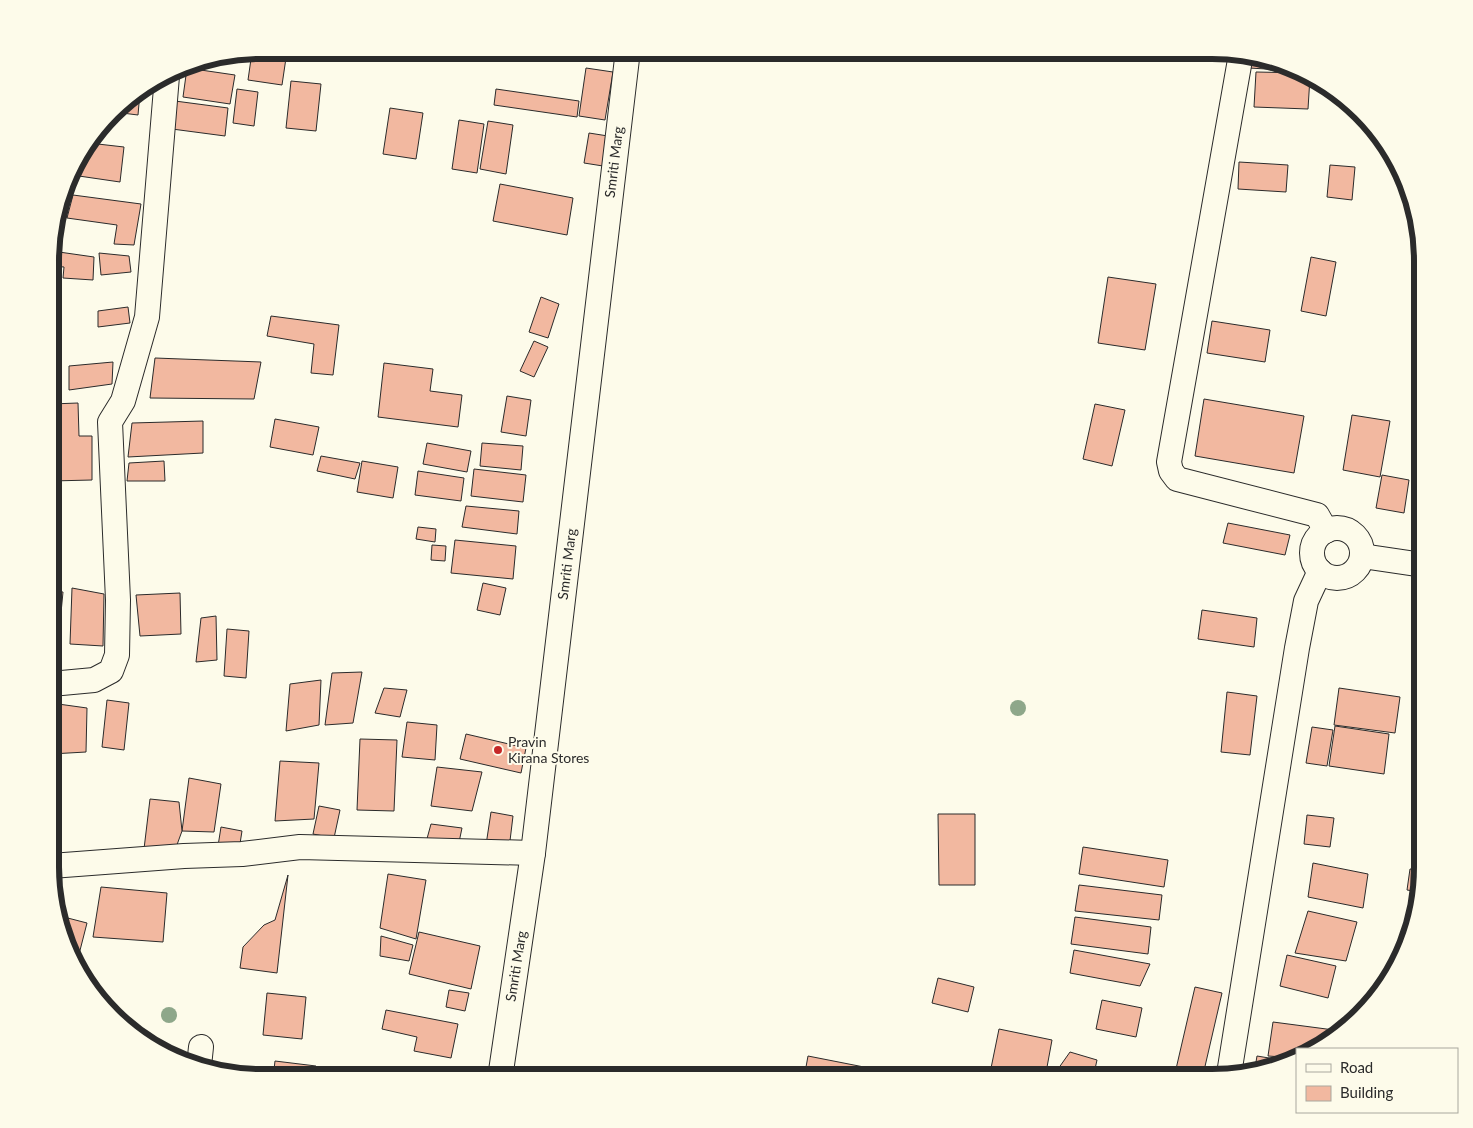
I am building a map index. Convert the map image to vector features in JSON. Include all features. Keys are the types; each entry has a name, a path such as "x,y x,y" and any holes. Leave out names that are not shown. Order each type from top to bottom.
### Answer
{"street":[{"name":"Smriti Marg","path":"501,1069 533,853 627,59"},
{"path":"1240,60 1169,462 1171,471 1177,479 1316,514 1326,531"},
{"path":"59,683 94,680 111,671 117,655 118,600 110,422 123,401 147,317 166,82"},
{"path":"1334,528 1348,531 1359,542 1362,556 1359,564 1349,575 1333,578 1320,570 1315,564 1312,549 1320,535 1334,528"},
{"path":"1362,556 1414,564"},
{"path":"1230,1069 1297,648 1306,601 1320,570"},
{"path":"59,865 184,856 242,854 300,847 533,853"}],"building":[{"path":"251,59 286,59 282,85 248,80"},
{"path":"1249,62 1279,70 1249,68"},
{"path":"586,68 613,72 605,120 579,116"},
{"path":"195,69 235,75 230,104 183,97 186,73"},
{"path":"1256,72 1286,73 1310,84 1308,109 1254,107"},
{"path":"291,81 321,84 316,131 286,128"},
{"path":"237,89 258,92 254,126 233,123"},
{"path":"496,89 579,101 577,117 494,105"},
{"path":"139,100 138,115 123,113"},
{"path":"175,101 228,108 225,136 172,129"},
{"path":"390,108 423,113 416,159 383,154"},
{"path":"459,120 484,124 477,173 452,169"},
{"path":"488,121 513,125 506,174 480,169"},
{"path":"589,133 608,136 603,166 584,163"},
{"path":"97,144 124,147 120,182 78,176"},
{"path":"1239,162 1288,165 1286,192 1238,189"},
{"path":"1330,165 1355,167 1352,200 1327,197"},
{"path":"500,184 573,198 567,235 493,221"},
{"path":"73,195 141,204 134,245 114,244 117,225 67,218"},
{"path":"59,252 94,257 93,280 63,278 64,267 59,267"},
{"path":"99,253 129,256 131,272 101,275"},
{"path":"1311,257 1336,262 1326,316 1301,311"},
{"path":"1108,277 1156,284 1145,350 1098,343"},
{"path":"541,297 559,304 548,338 529,332"},
{"path":"128,307 130,323 98,327 98,311"},
{"path":"271,316 339,325 333,375 311,373 314,344 267,336"},
{"path":"1212,321 1270,330 1265,362 1207,353"},
{"path":"534,341 548,347 534,377 520,371"},
{"path":"155,358 261,362 254,399 150,398"},
{"path":"113,362 112,384 69,390 69,366"},
{"path":"384,363 433,369 430,391 462,395 458,427 378,417"},
{"path":"507,396 531,400 526,436 501,432"},
{"path":"1204,399 1304,416 1294,473 1195,456"},
{"path":"78,403 79,436 92,436 92,480 59,481 59,404"},
{"path":"1095,404 1125,410 1112,466 1083,459"},
{"path":"1352,415 1390,421 1380,477 1343,470"},
{"path":"275,419 319,427 313,455 270,447"},
{"path":"203,421 203,453 128,457 132,423"},
{"path":"427,443 471,451 467,472 423,464"},
{"path":"482,443 523,446 521,470 480,466"},
{"path":"321,456 360,463 355,479 317,471"},
{"path":"164,461 165,481 127,481 129,463"},
{"path":"362,461 398,467 393,498 357,492"},
{"path":"474,469 526,475 523,502 471,496"},
{"path":"418,471 464,478 461,501 415,495"},
{"path":"1382,475 1409,480 1404,513 1376,508"},
{"path":"466,506 519,511 517,534 462,527"},
{"path":"1228,523 1290,535 1285,555 1223,543"},
{"path":"418,527 436,529 435,542 416,539"},
{"path":"455,540 516,546 513,579 451,573"},
{"path":"432,545 446,546 445,561 431,560"},
{"path":"483,583 506,588 500,615 477,610"},
{"path":"72,588 104,594 103,646 70,644"},
{"path":"59,592 63,592 59,634"},
{"path":"180,593 181,634 140,636 136,595"},
{"path":"1202,610 1257,618 1254,647 1198,639"},
{"path":"216,616 217,660 196,662 201,618"},
{"path":"227,629 249,631 246,678 224,676"},
{"path":"362,672 353,723 325,725 332,673"},
{"path":"321,680 319,725 286,731 290,684"},
{"path":"384,688 407,690 400,717 375,713"},
{"path":"1339,688 1400,697 1395,733 1334,725"},
{"path":"1227,692 1257,696 1250,755 1221,752"},
{"path":"107,700 129,703 124,750 102,747"},
{"path":"59,704 87,708 86,752 59,754"},
{"path":"407,722 437,725 435,760 402,757"},
{"path":"1335,726 1389,734 1384,774 1329,766"},
{"path":"1312,727 1333,730 1327,766 1306,763"},
{"path":"466,734 526,748 521,773 460,759"},
{"path":"360,739 397,740 394,811 357,810"},
{"path":"280,761 319,763 314,819 275,821"},
{"path":"437,767 482,772 472,811 431,806"},
{"path":"189,778 221,784 214,832 182,831"},
{"path":"150,799 179,802 182,831 174,853 144,849"},
{"path":"319,806 340,810 334,838 313,834"},
{"path":"491,812 513,816 509,849 486,845"},
{"path":"938,814 975,814 975,885 939,885"},
{"path":"1307,815 1334,818 1330,847 1304,844"},
{"path":"431,824 462,828 458,847 425,846"},
{"path":"221,827 242,831 239,850 218,846"},
{"path":"1083,847 1168,860 1164,887 1079,874"},
{"path":"1313,863 1368,874 1363,908 1308,897"},
{"path":"1410,869 1414,869 1413,891 1407,890"},
{"path":"388,874 426,880 416,939 380,928"},
{"path":"288,875 277,973 240,968 243,947 264,925 275,920"},
{"path":"1079,885 1162,895 1159,920 1075,911"},
{"path":"101,887 167,893 163,942 93,937"},
{"path":"1308,911 1357,922 1346,961 1295,953"},
{"path":"66,917 87,923 79,955 69,932"},
{"path":"1075,917 1151,927 1148,954 1071,944"},
{"path":"419,932 480,946 471,989 409,974"},
{"path":"381,936 413,945 409,961 380,956"},
{"path":"1074,950 1150,964 1140,986 1070,973"},
{"path":"1287,955 1336,966 1328,998 1280,986"},
{"path":"938,978 974,987 968,1012 932,1003"},
{"path":"1195,987 1222,993 1204,1069 1176,1069"},
{"path":"449,990 469,993 465,1011 446,1007"},
{"path":"267,993 306,997 302,1039 263,1035"},
{"path":"1102,1000 1142,1008 1136,1037 1096,1029"},
{"path":"386,1010 458,1024 451,1058 414,1051 417,1037 382,1029"},
{"path":"1273,1022 1331,1030 1313,1042 1302,1048 1296,1048 1296,1051 1282,1057 1268,1056"},
{"path":"999,1029 1052,1040 1047,1069 991,1069"},
{"path":"1070,1052 1097,1060 1095,1069 1058,1069"},
{"path":"808,1056 869,1068 869,1069 806,1069"},
{"path":"1257,1056 1276,1059 1264,1062 1256,1064"},
{"path":"275,1061 316,1066 316,1069 274,1069"}],"place":[{"name":"Pravin Kirana Stores","path":"498,750"}]}
